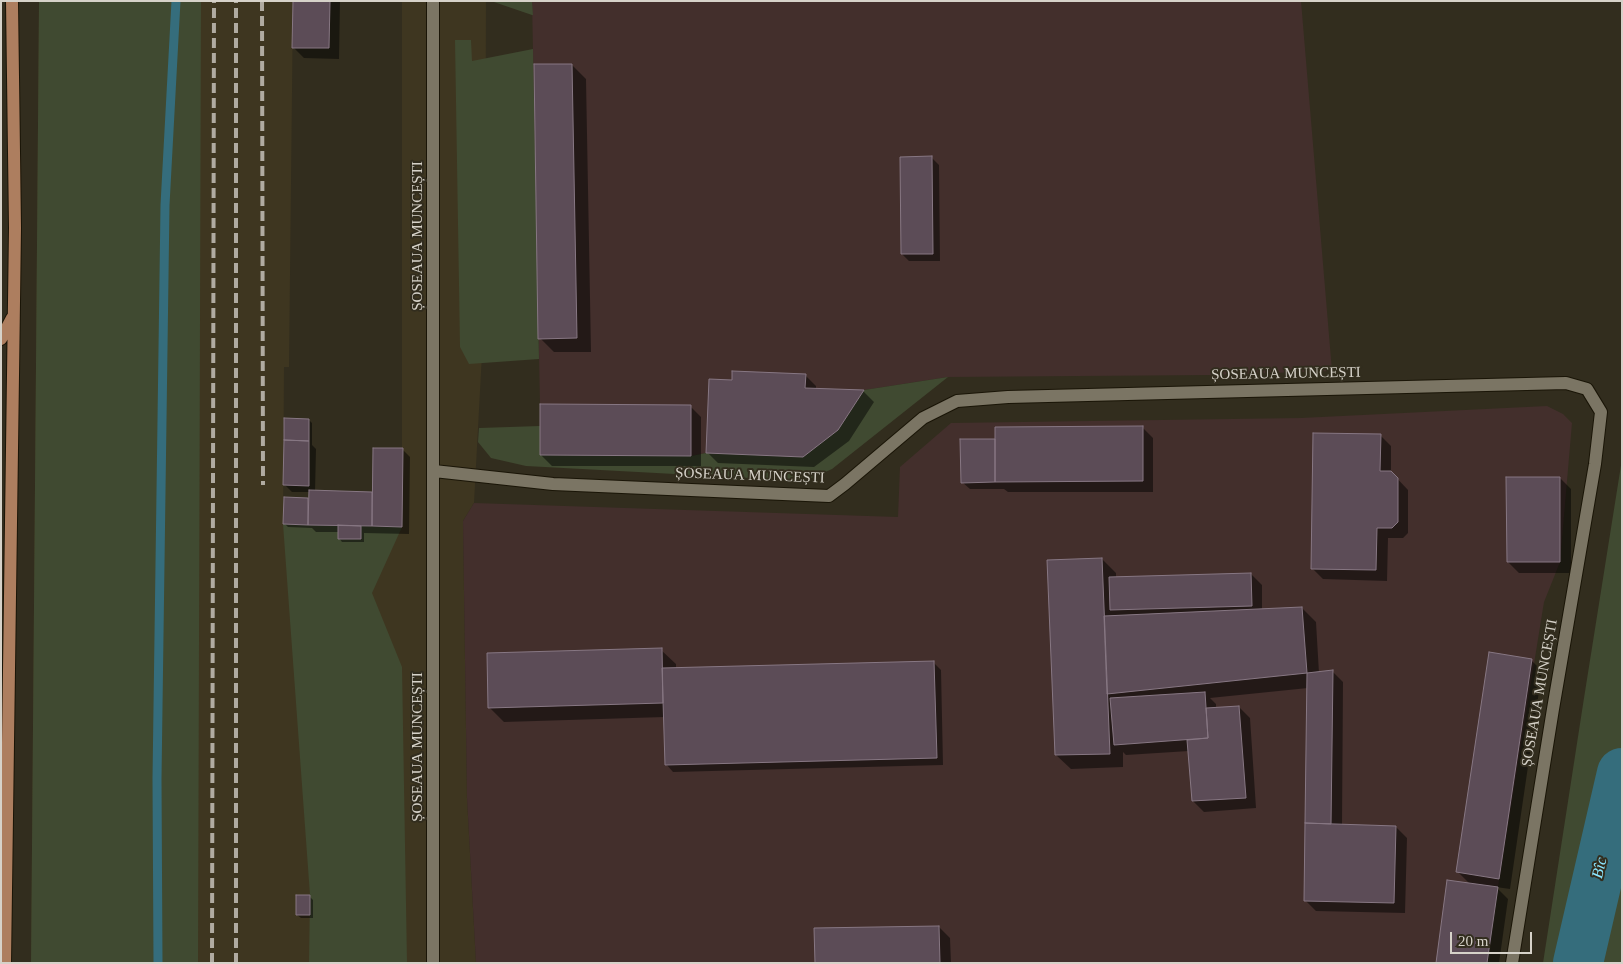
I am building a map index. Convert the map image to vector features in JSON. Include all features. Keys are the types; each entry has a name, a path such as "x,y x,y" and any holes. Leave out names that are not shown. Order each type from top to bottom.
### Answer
{"main road":[{"path":"5,963 4,734 12,527 15,228 12,1"},
{"path":"1,339 14,316"}],"lane":[{"name":"ȘOSEAUA MUNCEȘTI","path":"433,1 433,963"},
{"name":"ȘOSEAUA MUNCEȘTI","path":"434,471 553,484 829,496 846,484 923,418 957,401 1008,397 1566,383 1587,389 1601,412 1595,464 1512,963"}],"shaded area":[{"path":"39,1 293,1 289,367 284,367 283,524 338,525 338,539 360,539 361,526 402,527 402,1 486,1 485,298 474,503 463,521 467,798 476,963 31,963"},
{"path":"532,1 1301,1 1332,371 1210,375 948,377 864,390 838,430 803,457 706,453 691,456 540,455"},
{"path":"1547,406 1563,414 1572,423 1560,562 1544,602 1487,963 476,963 467,798 463,521 474,503 898,517 900,467 951,423 1301,418"}],"green space":[{"path":"39,1 201,1 198,963 31,963"},
{"path":"491,1 532,1 533,15 532,15"},
{"path":"455,40 471,40 472,61 533,49 539,359 469,364 460,347"},
{"path":"948,377 832,469 805,481 526,466 491,458 478,442 479,428 540,426 540,455 691,456 706,453 803,457 838,430 864,390"},
{"path":"1622,459 1622,963 1543,963 1584,698"},
{"path":"283,524 338,525 338,539 360,539 361,526 402,527 372,593 402,667 407,963 309,963 310,895"}],"building":[{"path":"293,1 330,1 329,48 292,48"},
{"path":"534,64 572,64 577,338 538,339"},
{"path":"932,156 933,254 901,254 900,157"},
{"path":"732,371 806,374 805,388 864,390 838,430 803,457 706,453 709,379 732,380"},
{"path":"540,404 691,405 691,456 540,455"},
{"path":"284,418 309,419 309,441 284,440"},
{"path":"1143,426 1143,481 995,482 995,427"},
{"path":"1313,433 1381,434 1380,471 1391,471 1398,478 1398,522 1392,528 1377,528 1376,570 1311,569"},
{"path":"960,439 995,439 995,482 961,483"},
{"path":"284,440 309,441 309,486 283,485"},
{"path":"373,448 403,448 402,527 372,526"},
{"path":"1506,477 1560,477 1560,562 1507,562"},
{"path":"309,490 372,492 372,526 308,525"},
{"path":"284,497 308,498 308,525 283,524"},
{"path":"338,525 361,526 361,539 338,539"},
{"path":"1102,558 1110,754 1055,755 1047,560"},
{"path":"1251,573 1252,606 1110,610 1109,577"},
{"path":"1302,607 1307,673 1107,694 1104,616"},
{"path":"662,648 663,703 488,708 487,653"},
{"path":"1489,652 1532,659 1499,879 1456,872"},
{"path":"934,661 937,758 665,765 662,668"},
{"path":"1333,670 1331,824 1305,823 1307,673"},
{"path":"1205,692 1208,738 1114,745 1110,698"},
{"path":"1239,706 1246,798 1192,801 1187,740 1208,738 1206,708"},
{"path":"1305,823 1396,826 1394,903 1304,901"},
{"path":"1447,880 1498,887 1487,963 1436,963"},
{"path":"296,895 310,895 310,915 296,915"},
{"path":"939,926 940,963 815,963 814,928"}],"waterway":[{"path":"158,963 157,778 165,205 176,1"},
{"name":"Bîc","path":"1578,963 1622,773"}],"railway":[{"path":"212,963 214,1"},
{"path":"236,1 236,963"},
{"path":"262,1 263,485"}]}
